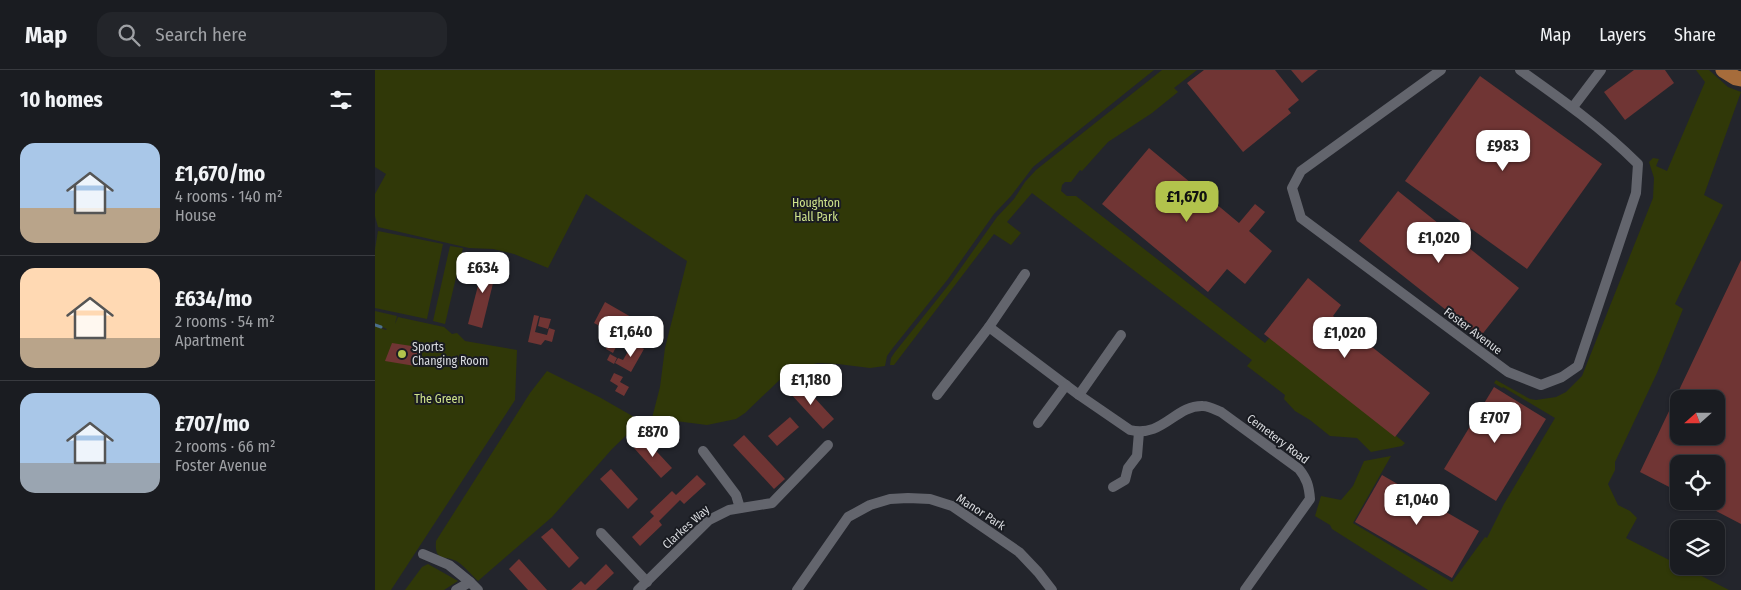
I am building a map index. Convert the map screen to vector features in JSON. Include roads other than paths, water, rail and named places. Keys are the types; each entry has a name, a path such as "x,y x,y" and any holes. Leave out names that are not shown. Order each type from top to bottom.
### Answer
{"main road":[{"path":"1723,70 1736,78 1741,78"}],"street":[{"name":"Foster Avenue","path":"1441,70 1301,171 1292,188 1301,218 1508,372 1541,385 1562,378 1578,366 1636,193 1638,164 1621,147 1573,107 1520,70"},
{"path":"1573,107 1601,70"},
{"path":"937,395 989,327 1025,274"},
{"path":"989,327 1121,425 1139,432 1137,456 1128,468 1125,480 1113,487"},
{"path":"1079,395 1121,335"},
{"path":"1038,423 1066,386"},
{"name":"Cemetery Road","path":"1139,432 1164,424 1189,408 1203,406 1211,408 1221,412 1299,469 1305,477 1309,486 1310,499 1245,590"},
{"name":"Clarkes Way","path":"637,590 709,520 729,510 773,503 828,445"},
{"path":"703,451 736,494 740,508"},
{"name":"Manor Park","path":"797,590 848,517 870,505 890,499 908,498 930,499 952,506 1019,552 1052,590"},
{"path":"601,533 647,582"},
{"path":"423,554 449,565 478,590"},
{"path":"457,590 470,582"}],"waterway":[{"path":"375,325 381,327"}],"place":[{"name":"Sports Changing Room","path":"402,354"}],"park label":[{"name":"Houghton Hall Park","path":"816,210"},
{"name":"The Green","path":"439,399"}]}
